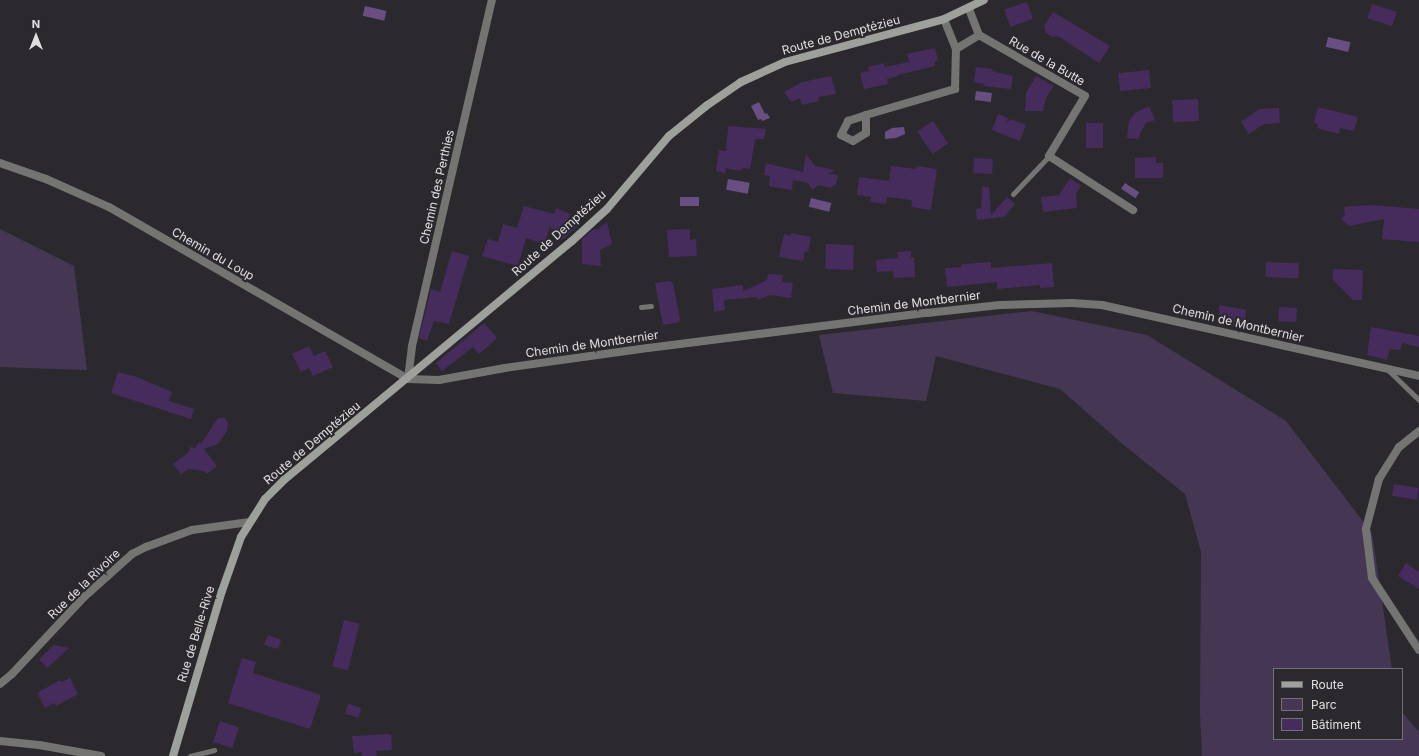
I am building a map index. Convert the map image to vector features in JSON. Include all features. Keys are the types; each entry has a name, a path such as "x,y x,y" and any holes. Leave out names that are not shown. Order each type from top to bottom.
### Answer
{"street":[{"name":"Chemin des Perthies","path":"408,379 412,346 492,0"},
{"name":"Route de Demptézieu","path":"249,522 265,500 284,480 408,379 597,218 669,136 706,106 741,82 785,62 944,19 969,9 984,0"},
{"path":"956,49 979,35 969,9"},
{"path":"866,115 955,89 956,49 944,19"},
{"name":"Rue de la Butte","path":"979,35 1084,96 1049,156"},
{"path":"1049,156 1134,210"},
{"name":"Chemin du Loup","path":"0,163 46,179 109,208 408,379"},
{"name":"Chemin de Montbernier","path":"408,379 439,380 505,368 648,348 927,312 1000,305 1072,303 1102,304 1419,376"},
{"path":"1419,431 1399,447 1379,479 1366,528 1372,578 1419,650"},
{"name":"Rue de la Rivoire","path":"0,684 12,674 83,598 132,554 146,547 192,530 249,522"},
{"name":"Rue de Belle-Rive","path":"173,756 222,591 241,537 249,522"},
{"path":"0,740 101,756"}],"lane":[{"path":"1013,194 1049,156"},
{"path":"641,307 651,306"},
{"path":"1386,368 1419,400"},
{"path":"190,756 214,750"}],"green space":[{"path":"0,229 74,266 87,370 0,367"},
{"path":"1032,311 1147,335 1286,421 1372,533 1392,668 1273,668 1273,740 1403,740 1403,713 1419,732 1419,756 1202,756 1200,713 1201,552 1185,494 1125,446 1060,389 936,356 926,401 833,393 819,335"}],"shaded area":[{"path":"365,6 386,11 384,21 363,16"},
{"path":"1328,37 1350,42 1348,52 1326,47"},
{"path":"976,91 992,93 991,102 975,100"},
{"path":"759,102 765,114 767,113 770,118 762,121 761,119 758,120 751,106"},
{"path":"904,127 905,134 896,138 885,139 885,132 892,128"},
{"path":"728,179 750,183 748,194 726,190"},
{"path":"1125,183 1139,192 1135,198 1121,189"},
{"path":"680,197 699,197 699,206 680,206"},
{"path":"811,198 831,203 829,212 809,207"}],"building":[{"path":"1027,2 1033,19 1010,27 1004,10"},
{"path":"1372,4 1397,12 1392,26 1367,18"},
{"path":"1053,12 1110,46 1099,63 1058,36 1052,37 1046,33 1044,26"},
{"path":"935,48 938,60 934,62 935,66 898,75 887,79 888,84 864,89 860,73 869,71 868,67 884,63 885,67 909,62 907,54"},
{"path":"976,67 992,69 992,71 1013,76 1011,89 983,86 984,84 974,82"},
{"path":"1149,70 1151,88 1120,91 1118,73"},
{"path":"831,76 836,94 818,97 819,101 802,105 800,98 791,102 784,92 802,82"},
{"path":"1036,76 1054,86 1046,98 1043,111 1025,111 1026,93"},
{"path":"1198,99 1199,121 1173,122 1172,100"},
{"path":"1149,106 1155,120 1146,123 1140,133 1139,139 1127,138 1129,121 1135,113"},
{"path":"1318,107 1358,117 1354,131 1340,128 1339,134 1317,128 1318,124 1314,123"},
{"path":"1279,108 1280,123 1264,124 1249,134 1241,122 1259,109"},
{"path":"998,114 1008,118 1007,123 1010,119 1026,125 1020,141 992,130"},
{"path":"933,121 948,143 932,154 917,132"},
{"path":"1086,123 1103,123 1103,148 1086,148"},
{"path":"728,126 766,129 764,139 755,139 750,169 743,168 739,171 726,168 725,173 716,171 719,150 726,151"},
{"path":"806,154 815,166 835,170 829,174 838,175 836,184 830,188 819,185 812,190 808,183 793,180 792,190 769,186 770,176 764,175 766,163 803,172"},
{"path":"1156,157 1156,163 1163,163 1163,178 1135,178 1135,158"},
{"path":"974,158 993,159 992,174 973,173"},
{"path":"891,166 916,169 917,166 937,169 931,210 911,207 912,200 887,197 886,204 870,202 871,197 857,195 859,177 889,181"},
{"path":"1070,178 1081,186 1076,194 1077,208 1043,212 1041,197 1059,195"},
{"path":"982,187 989,187 991,215 1007,197 1015,204 1004,217 977,220 976,209 981,208"},
{"path":"1371,205 1419,209 1419,242 1382,239 1384,219 1349,226 1341,219 1345,215 1344,207"},
{"path":"524,206 554,214 556,208 570,214 569,218 581,223 562,240 550,227 544,244 526,238 518,266 482,256 488,239 498,242 503,224 517,228"},
{"path":"607,222 612,244 600,250 601,266 582,264 582,239 594,229 597,230"},
{"path":"690,229 690,240 696,239 697,256 669,257 667,230"},
{"path":"791,233 811,237 808,252 805,251 803,261 779,257 784,234 791,236"},
{"path":"826,244 854,245 853,270 825,269"},
{"path":"452,251 469,256 449,324 434,321 427,341 419,338 431,289 440,292"},
{"path":"911,251 911,258 914,257 915,277 894,278 893,271 877,272 876,260 898,258 897,252"},
{"path":"991,262 991,268 1052,263 1054,287 1040,288 1040,285 997,289 997,282 947,287 945,268 962,267 962,264"},
{"path":"1266,262 1299,263 1298,278 1265,277"},
{"path":"1333,269 1363,270 1362,300 1353,300 1333,280"},
{"path":"768,274 783,275 782,282 793,283 791,298 770,295 758,300 757,297 724,300 725,310 714,312 712,289 743,285 743,291 767,280"},
{"path":"670,281 673,283 680,320 677,323 663,325 655,283"},
{"path":"1219,305 1246,310 1244,328 1219,322"},
{"path":"1279,307 1297,308 1296,322 1278,321"},
{"path":"484,323 497,338 479,354 473,347 442,371 436,363"},
{"path":"1371,327 1419,336 1419,347 1402,343 1400,350 1390,349 1387,360 1367,355"},
{"path":"309,346 314,356 325,351 333,367 313,376 309,368 301,372 292,354"},
{"path":"118,372 137,377 172,392 169,401 194,409 191,419 111,393"},
{"path":"218,418 225,418 228,423 227,431 218,444 204,449 217,466 207,474 204,471 189,469 181,474 173,464 189,452 190,447 195,448 199,442 201,444"},
{"path":"1394,484 1419,488 1417,500 1392,496"},
{"path":"1406,563 1419,572 1419,589 1398,576"},
{"path":"344,620 360,624 348,670 332,667"},
{"path":"268,635 281,640 278,649 264,645"},
{"path":"54,645 69,648 47,668 39,659"},
{"path":"242,658 256,662 253,673 321,695 310,729 228,703"},
{"path":"70,678 78,694 56,706 54,703 45,708 37,693 60,680 61,682"},
{"path":"348,704 361,708 358,718 345,714"},
{"path":"220,721 239,727 232,748 213,742"},
{"path":"391,734 392,750 376,751 377,756 362,756 362,752 354,753 352,736"}]}
